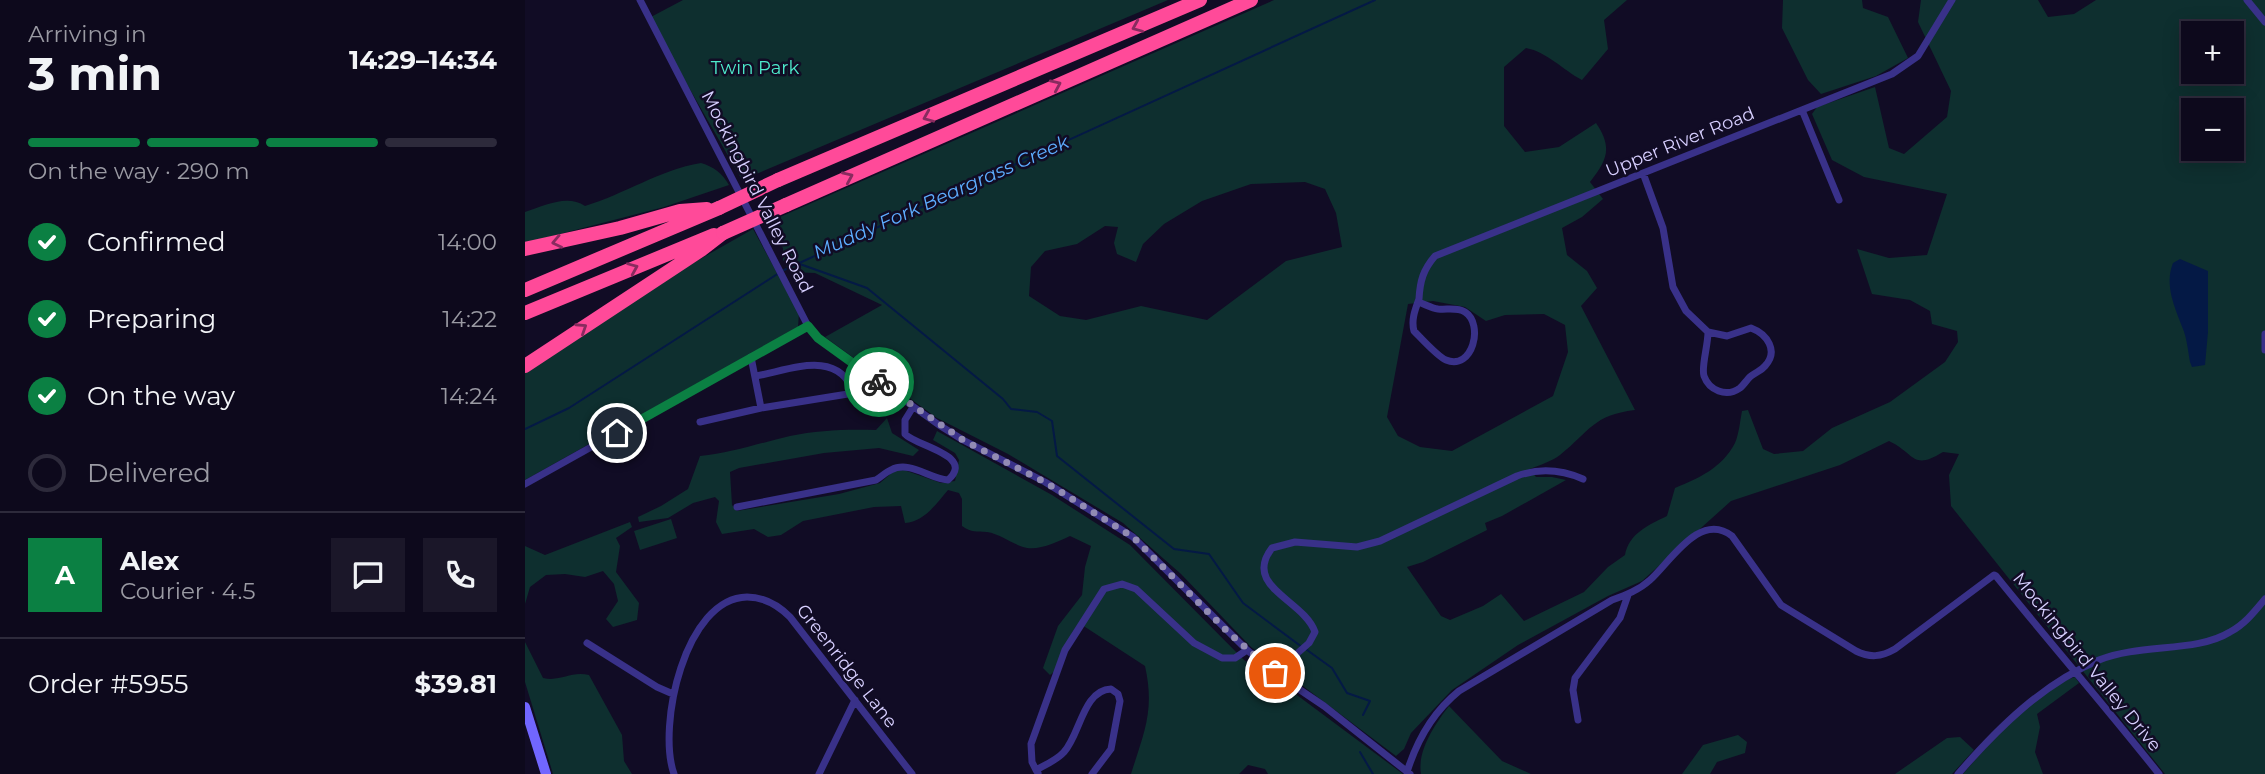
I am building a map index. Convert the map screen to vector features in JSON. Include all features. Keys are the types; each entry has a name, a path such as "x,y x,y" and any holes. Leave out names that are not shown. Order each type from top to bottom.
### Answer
{"highway":[{"path":"525,290 1200,0"},
{"path":"525,313 701,239 723,233 1251,0"},
{"path":"525,249 680,211 719,208"},
{"path":"525,366 723,233"}],"main road":[{"path":"525,707 545,774"}],"street":[{"name":"Mockingbird Valley Road","path":"640,0 808,326 818,338 963,440 1045,482 1133,537 1247,650 1275,673 1324,706 1408,773"},
{"name":"Upper River Road","path":"1418,302 1441,309 1458,309 1470,316 1474,340 1469,355 1455,362 1445,360 1414,331 1413,314 1418,302 1419,283 1424,269 1435,256 1876,82 1904,68 1927,45 1952,0"},
{"path":"2247,0 2265,22"},
{"path":"1802,110 1839,200"},
{"path":"1643,173 1663,228 1673,287 1686,311 1708,332 1727,335 1751,328 1763,332 1770,343 1771,356 1766,366 1752,375 1738,390 1719,391 1708,384 1702,371 1707,353 1708,332"},
{"path":"525,484 808,326"},
{"path":"2265,334 2265,350"},
{"path":"751,357 761,408"},
{"path":"756,376 807,365 826,365 848,381 854,393"},
{"path":"700,422 761,408 854,393 867,387 874,379"},
{"path":"737,507 876,480 891,470 904,466 941,480 952,478 955,464 949,455 909,439 905,434 905,421 913,407"},
{"path":"1275,673 1305,647 1315,632 1309,620 1267,582 1263,563 1272,548 1295,542 1357,547 1380,541 1517,476 1534,471 1557,472 1583,479"},
{"name":"Mockingbird Valley Drive","path":"1408,773 1429,722 1453,696 1504,662 1567,629 1612,600 1628,594 1652,578 1694,536 1718,528 1732,536 1784,608 1860,653 1876,656 1895,649 1994,575 2159,774"},
{"path":"1092,774 1111,749 1120,701 1118,694 1111,689 1103,690 1092,699 1062,755 1037,772 1031,744 1065,650 1104,589 1122,584 1136,589 1194,643 1222,659 1235,658 1247,650"},
{"path":"1579,720 1573,684 1620,618 1628,594"},
{"name":"Greenridge Lane","path":"674,774 670,725 673,694 688,654 708,617 722,604 751,597 767,600 785,611 912,774"},
{"path":"1958,774 2045,689 2116,654 2221,637 2239,626 2265,598"},
{"path":"587,643 657,687 673,694"},
{"path":"820,774 855,700"}],"green space":[{"name":"Twin Park","path":"683,0 1168,0 742,180 649,18"},
{"path":"1274,0 1627,0 1604,20 1608,49 1582,80 1548,57 1526,48 1504,67 1504,126 1525,152 1559,147 1596,123 1605,140 1604,160 1590,182 1603,199 1582,217 1562,228 1567,255 1587,271 1597,288 1581,306 1635,410 1601,420 1560,455 1530,469 1536,477 1566,480 1485,523 1487,530 1423,562 1407,567 1441,616 1450,620 1483,606 1501,594 1524,621 1584,592 1608,567 1625,555 1635,535 1667,516 1675,488 1717,466 1730,452 1736,439 1742,411 1748,410 1763,449 1774,454 1803,451 1832,428 1890,402 1945,362 1958,342 1957,331 1932,324 1930,311 1910,300 1872,294 1857,249 1889,258 1927,255 1947,194 1864,177 1832,160 1812,114 1817,107 1875,87 1889,148 1904,154 1947,117 1951,91 1918,22 1921,0 2038,0 2048,17 2074,14 2096,0 2265,0 2265,774 2165,774 1951,506 1949,475 1959,454 1943,452 1933,458 1919,460 1889,441 1840,465 1731,501 1642,581 1608,596 1518,645 1452,690 1411,733 1404,749 1396,756 1251,647 1181,574 1123,523 1008,454 937,418 825,337 882,305 815,273 789,272 783,260 783,248 764,224","holes":["1305,182 1325,189 1336,213 1342,247 1286,261 1207,320 1141,306 1086,320 1060,316 1029,296 1031,267 1045,251 1077,244 1105,226 1118,227 1114,243 1117,254 1136,262 1143,244 1164,224 1202,201 1251,184","1433,301 1465,307 1486,321 1505,315 1544,314 1565,325 1568,352 1553,396 1452,451 1420,447 1398,436 1387,417 1408,304"]},
{"path":"1783,0 1862,0 1863,8 1888,17 1908,58 1876,76 1821,94 1808,80 1782,28"},
{"path":"701,163 717,171 729,185 664,207 525,243 525,212 563,201 585,206 671,171"},
{"path":"753,229 799,313 798,327 525,480 525,371 688,266"},
{"path":"887,418 892,433 919,450 913,456 879,448 824,453 739,468 730,472 732,505 737,511 839,494 880,483 894,471 904,470 941,483 955,481 959,460 955,453 933,440 937,431 1052,495 1130,545 1244,660 1270,675 1403,774 1268,774 1265,769 1248,765 1239,774 1131,774 1147,721 1149,696 1145,666 1079,623 1056,670 1050,675 1043,668 1058,626 1082,595 1085,567 1091,546 1070,536 1047,546 1029,548 992,533 969,530 962,526 962,499 959,493 948,490 929,511 912,522 905,523 901,506 874,507 803,521 781,535 768,537 754,529 722,534 716,522 719,501 715,497 693,503 668,518 639,522 638,517 688,489 700,456 811,432 876,430"},
{"path":"671,519 677,538 640,550 634,531"},
{"path":"630,522 632,527 616,538 620,546 616,572 639,603 637,620 613,627 606,619 618,601 614,584 603,571 585,577 546,575 530,587 525,604 525,546 545,555"},
{"path":"525,642 543,678 589,675 622,735 624,761 632,774 553,774 525,682"},
{"path":"2075,677 2079,683 2037,714 2040,727 2035,752 2043,774 1963,774 2030,705 2061,683"},
{"path":"1449,706 1502,761 1531,774 1421,774 1424,747"},
{"path":"1738,735 1747,742 1745,753 1717,762 1710,774 1682,774 1703,745"},
{"path":"1960,737 1974,750 1952,774 1895,774 1947,738"}],"water":[{"path":"2180,259 2208,271 2205,365 2192,367 2170,288 2173,263"}],"waterway":[{"name":"Muddy Fork Beargrass Creek","path":"784,270 1375,0"},
{"path":"797,263 867,288 1003,399 1011,409 1037,412 1052,421 1057,456 1174,549 1209,554 1243,603 1302,647"},
{"name":"Muddy Fork Beargrass Creek","path":"525,429 569,408 779,273"},
{"path":"1307,650 1332,668 1347,693 1370,701 1363,715"},
{"path":"1360,752 1373,774"}],"way so far":[{"path":"879,382 963,440 1017,466 1133,537 1227,631 1275,673"}],"route":[{"path":"617,433 808,326 818,338 879,382"}]}
